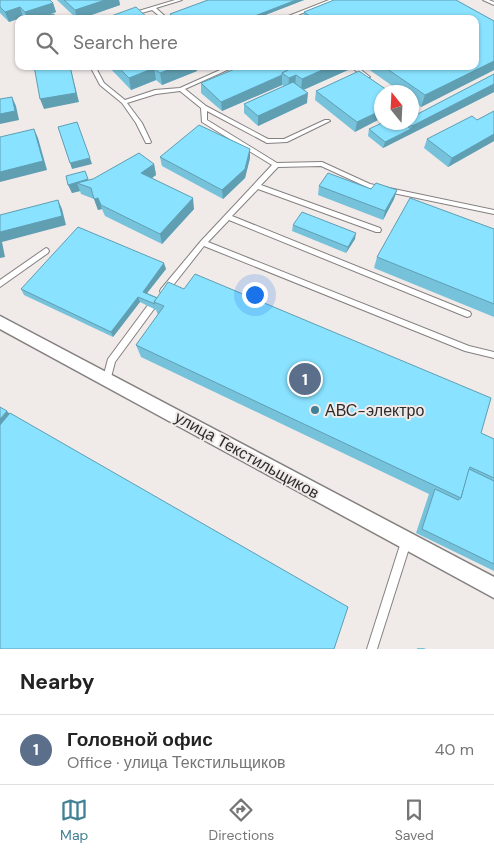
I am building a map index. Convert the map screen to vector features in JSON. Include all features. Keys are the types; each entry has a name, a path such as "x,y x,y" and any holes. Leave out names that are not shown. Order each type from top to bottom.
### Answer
{"street":[{"name":"улица Текстильщиков","path":"0,322 494,588"}],"lane":[{"path":"128,15 180,0"},
{"path":"293,15 323,1 333,0"},
{"path":"485,0 494,4"},
{"path":"153,8 161,15"},
{"path":"94,70 102,84 124,102 139,123 148,142"},
{"path":"124,102 155,92 181,89 225,70"},
{"path":"358,70 374,82"},
{"path":"181,89 204,107 267,142 286,141 327,121"},
{"path":"204,107 204,121 276,165 322,164 369,186 494,212"},
{"path":"161,294 203,243 276,165"},
{"path":"257,186 378,230"},
{"path":"228,217 467,314"},
{"path":"203,243 468,349 494,355"},
{"path":"0,284 46,251"},
{"path":"107,378 111,361 151,308"},
{"path":"372,649 406,542"}],"building":[{"path":"0,0 50,0 53,3 25,12 20,7 5,12 0,7"},
{"path":"64,0 105,0 75,10"},
{"path":"208,0 296,0 257,15 170,14"},
{"path":"334,0 456,0 494,21 494,61 479,68 479,15 308,15 304,12"},
{"path":"136,7 145,15 114,15"},
{"path":"35,70 71,70 76,93 40,99"},
{"path":"121,70 149,70 129,78"},
{"path":"156,70 168,70 160,73"},
{"path":"232,70 288,70 282,73 282,75 221,102 201,83"},
{"path":"288,70 322,70 302,79 296,75 289,78 282,73"},
{"path":"389,70 476,70 425,95 419,91 419,85 411,85"},
{"path":"359,71 380,85 374,85 374,114 357,122 316,91"},
{"path":"494,74 494,84 419,122 419,113"},
{"path":"293,82 308,93 258,116 244,104"},
{"path":"12,97 15,111 0,114 0,99"},
{"path":"494,111 494,134 452,158 427,139 472,116 477,120"},
{"path":"77,122 90,158 70,163 58,127"},
{"path":"199,125 250,149 245,169 222,190 160,157"},
{"path":"374,127 374,130 409,130 385,142 369,129"},
{"path":"34,129 43,161 0,172 0,137"},
{"path":"139,153 154,164 141,173 193,198 160,234 101,205 98,198 94,199 91,188 77,183 93,179"},
{"path":"85,171 88,179 68,185 66,176"},
{"path":"328,173 371,189 376,183 397,190 385,211 319,186"},
{"path":"410,198 494,229 494,304 377,257"},
{"path":"58,200 62,216 0,232 0,215"},
{"path":"302,212 356,233 348,247 293,225"},
{"path":"78,227 164,263 143,292 157,298 154,302 155,304 138,297 111,332 21,289"},
{"path":"195,274 491,398 481,433 494,439 494,478 470,467 461,498 136,345 164,306 154,302 168,282 184,289"},
{"path":"0,407 7,411 0,419"},
{"path":"10,413 348,607 334,649 0,649 0,425"},
{"path":"469,469 494,481 494,564 422,529 435,489 458,500 461,498"}],"place":[{"name":"Головной офис","path":"305,379"},
{"name":"АВС-электро","path":"315,410"}]}
